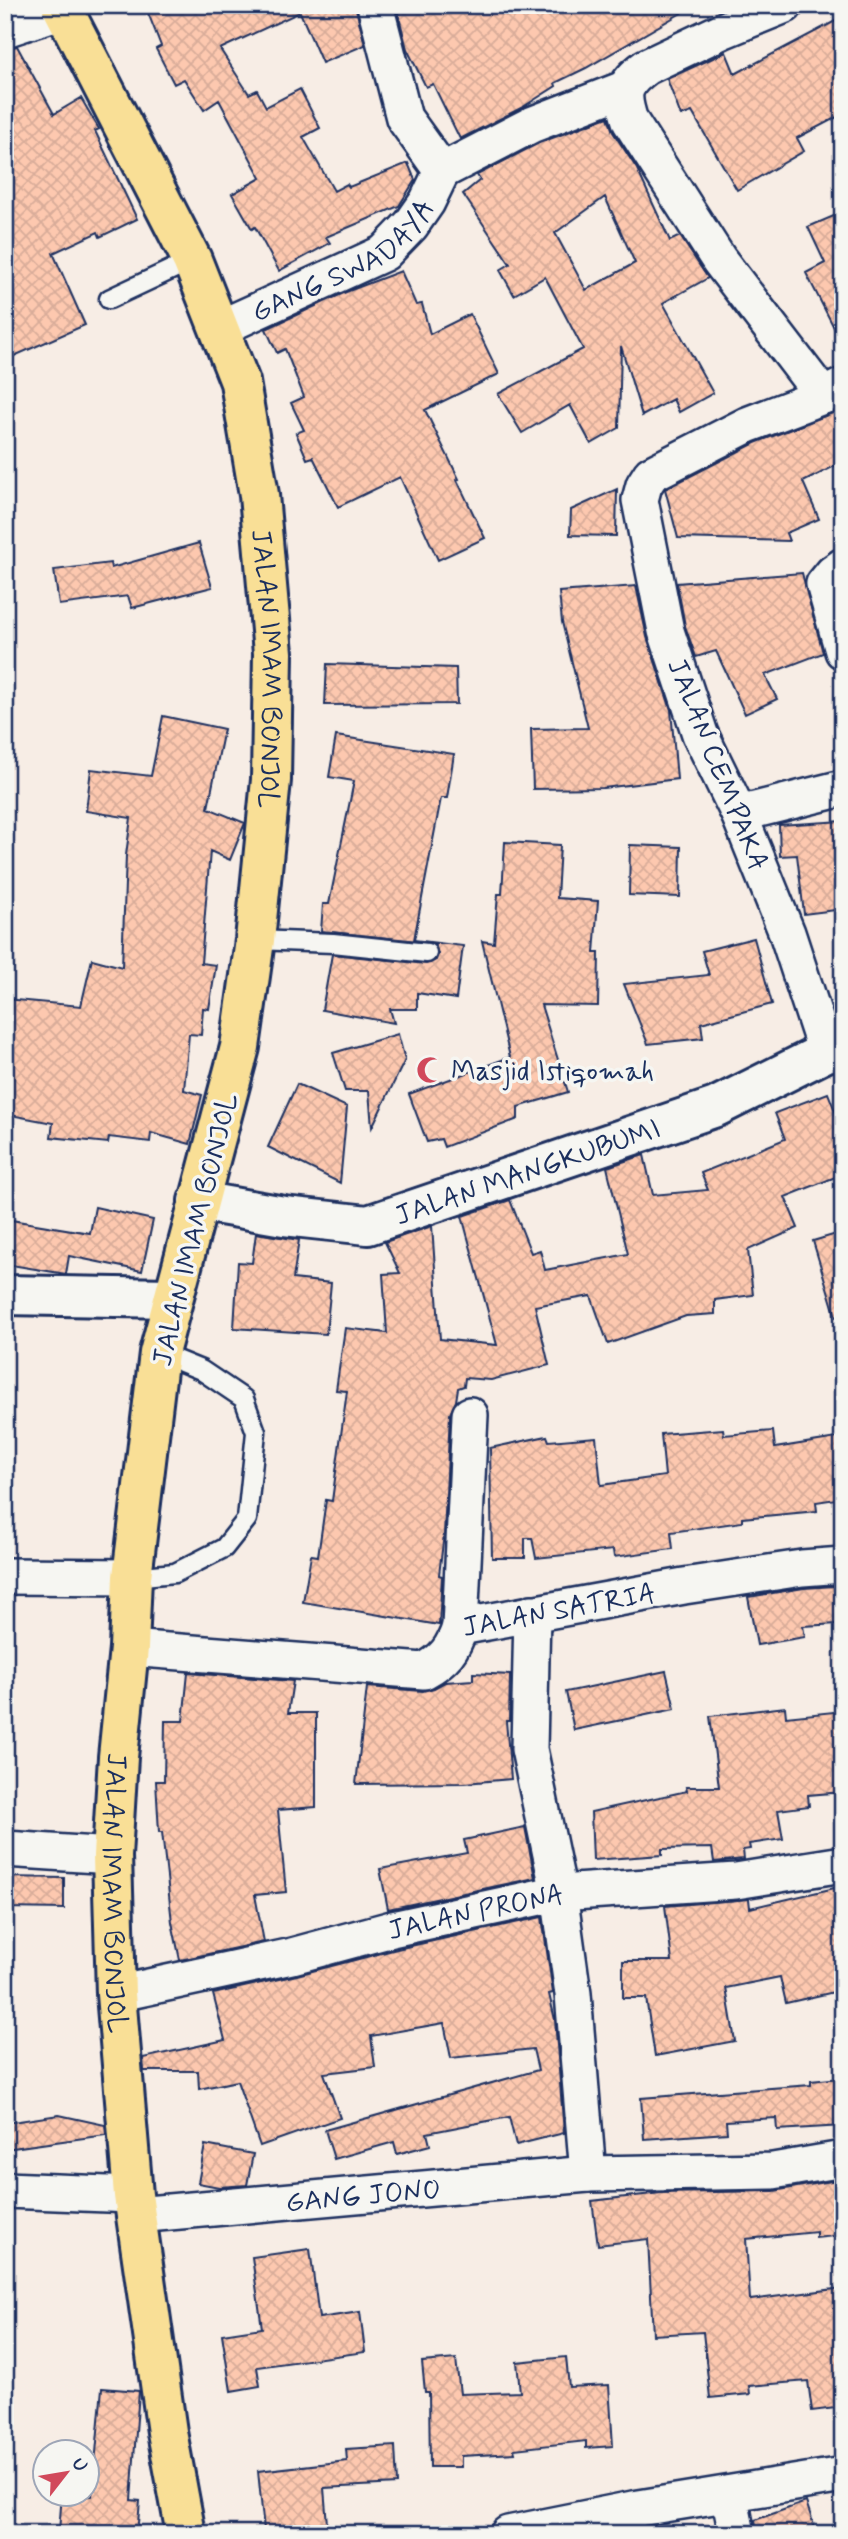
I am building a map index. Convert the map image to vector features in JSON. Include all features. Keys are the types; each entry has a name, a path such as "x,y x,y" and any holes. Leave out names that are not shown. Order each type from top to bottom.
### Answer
{"highway":[{"name":"JALAN IMAM BONJOL","path":"62,8 192,260 240,382 260,495 273,653 271,780 255,940 240,1047 159,1353 132,1577 112,1856 116,1994 134,2205 167,2432 186,2534"}],"street":[{"path":"375,5 404,118 442,171 531,125 624,89 646,66 785,5"},
{"path":"5,29 62,8"},
{"path":"624,89 624,101 630,121 719,260 833,391"},
{"name":"GANG SWADAYA","path":"220,328 384,253 411,225 427,202 442,171"},
{"name":"JALAN CEMPAKA","path":"833,391 747,425 651,474 644,485 640,500 666,631 700,734 739,814 834,1051"},
{"path":"843,566 824,584 843,651"},
{"path":"739,814 843,788"},
{"name":"JALAN MANGKUBUMI","path":"198,1201 284,1216 368,1225 716,1107 834,1051"},
{"path":"5,1295 172,1298"},
{"path":"460,1627 470,1415"},
{"name":"JALAN SATRIA","path":"129,1648 424,1671 441,1661 454,1646 460,1627 697,1584 802,1568 843,1565"},
{"path":"5,1576 132,1577"},
{"path":"532,1613 529,1749 559,1893 573,1994 588,2174"},
{"path":"5,1849 112,1856"},
{"name":"JALAN PRONA","path":"116,1994 559,1893 736,1881 843,1864"},
{"name":"GANG JONO","path":"5,2190 134,2205 588,2174 773,2171 843,2159"},
{"path":"508,2534 635,2521 729,2494 843,2475"},
{"path":"729,2494 737,2534"}],"lane":[{"path":"109,299 192,260"},
{"path":"255,940 333,943 427,953"},
{"path":"132,1577 175,1573 224,1548 247,1519 256,1432 244,1399 201,1370 159,1353"}],"building":[{"path":"145,5 355,5 365,45 322,63 300,12 220,49 249,94 257,90 266,107 300,89 320,128 303,137 334,191 408,163 415,180 399,206 326,237 330,243 279,271 255,227 252,229 232,194 261,178 219,100 204,110 184,79 174,84 156,49 161,46"},
{"path":"396,5 695,5 555,83 556,86 523,107 460,139 433,84 426,87 407,49"},
{"path":"843,17 843,114 797,138 804,151 737,190 692,112 681,116 667,79 726,52 735,74"},
{"path":"17,46 54,114 81,98 99,129 95,131 137,219 100,237 98,232 53,253 85,325 5,360 5,49"},
{"path":"608,117 613,132 637,169 670,241 680,236 708,278 663,303 713,393 679,412 673,399 642,416 621,346 619,428 591,444 570,405 522,433 498,394 583,349 545,277 514,295 500,270 510,264 463,194 480,180 477,175 539,143","holes":["605,197 635,263 586,290 555,233"]},
{"path":"843,212 843,345 806,273 825,263 808,227"},
{"path":"401,271 416,305 422,304 430,334 470,314 499,374 425,410 485,538 438,560 400,477 338,507 313,457 307,459 296,433 304,430 291,403 304,397 285,349 277,353 266,329 346,292"},
{"path":"843,409 843,462 803,482 819,519 786,533 789,541 678,538 665,489 755,443"},
{"path":"617,489 616,536 570,535 571,510"},
{"path":"199,543 212,587 132,608 128,596 59,605 54,570 110,563 111,568"},
{"path":"802,573 823,653 765,675 777,699 745,714 716,651 696,657 685,626 677,583"},
{"path":"636,586 647,637 671,710 677,779 603,788 533,789 531,729 588,728 562,622 559,592"},
{"path":"327,664 456,668 457,704 325,705"},
{"path":"163,716 224,729 208,808 245,823 230,860 210,851 201,963 216,965 209,1009 203,1008 201,1035 189,1034 184,1090 202,1095 190,1144 151,1133 150,1142 109,1137 108,1143 51,1137 53,1123 5,1114 5,999 81,1006 92,959 122,967 126,855 131,818 86,811 91,769 151,776"},
{"path":"336,736 454,754 447,798 441,798 414,940 463,946 456,999 417,993 417,1009 390,1009 394,1023 322,1010 332,954 426,964 436,960 438,954 434,944 428,942 321,931 323,904 329,904 354,781 329,777"},
{"path":"843,821 843,909 804,914 797,855 780,856 779,825"},
{"path":"505,842 560,845 557,898 598,901 594,953 599,953 598,1006 541,1005 568,1092 518,1107 518,1119 444,1147 441,1139 427,1142 409,1094 510,1057 482,941 494,943 498,894 502,894"},
{"path":"630,845 681,847 680,897 629,895"},
{"path":"754,938 772,1004 701,1023 703,1038 648,1044 624,984 709,975 702,951"},
{"path":"398,1034 405,1060 372,1127 369,1091 345,1091 333,1053"},
{"path":"297,1084 347,1107 340,1183 268,1147"},
{"path":"828,1093 843,1131 843,1174 785,1197 798,1228 748,1250 753,1295 715,1300 715,1314 686,1316 608,1344 591,1296 535,1306 549,1365 491,1380 465,1378 464,1386 458,1388 450,1414 444,1534 439,1575 442,1576 439,1625 303,1602 311,1555 318,1556 326,1500 332,1501 347,1391 336,1390 345,1328 387,1333 383,1274 400,1273 385,1242 432,1226 440,1339 497,1345 462,1216 510,1200 531,1253 540,1250 545,1270 628,1254 607,1167 644,1155 653,1195 708,1190 701,1173 785,1139 775,1113"},
{"path":"95,1207 153,1220 142,1271 69,1256 66,1274 5,1264 5,1219 90,1233"},
{"path":"843,1232 843,1316 836,1317 813,1241"},
{"path":"256,1233 299,1240 293,1279 331,1283 326,1334 234,1328 238,1262 252,1263"},
{"path":"723,1429 724,1435 773,1431 775,1448 843,1437 843,1498 816,1502 817,1511 742,1518 742,1522 671,1532 673,1549 614,1557 613,1550 536,1558 532,1538 525,1538 525,1558 492,1558 490,1448 547,1436 549,1441 596,1437 601,1485 665,1476 661,1434"},
{"path":"835,1586 838,1624 803,1626 805,1637 757,1645 748,1597"},
{"path":"666,1671 675,1709 574,1730 566,1692"},
{"path":"188,1673 293,1681 288,1713 316,1713 316,1807 278,1810 286,1892 255,1895 264,1942 180,1960 172,1922 162,1832 159,1832 156,1781 164,1781 165,1721 183,1721"},
{"path":"473,1673 510,1675 509,1721 506,1721 511,1779 465,1783 356,1784 367,1687 423,1691 445,1682 473,1680"},
{"path":"785,1707 786,1717 843,1711 843,1792 808,1795 809,1806 778,1810 783,1839 749,1844 750,1849 743,1850 744,1859 714,1862 712,1848 662,1849 662,1855 593,1860 591,1812 687,1791 686,1787 719,1787 710,1716"},
{"path":"525,1827 535,1878 388,1909 380,1869 467,1853 464,1840"},
{"path":"5,1877 64,1878 64,1909 5,1908"},
{"path":"843,1886 843,1990 786,2003 780,1977 726,1988 735,2041 655,2056 646,1998 623,1998 623,1961 672,1961 665,1906 749,1899 750,1908"},
{"path":"542,1917 553,1993 549,1994 555,2020 564,2133 516,2145 509,2117 427,2133 430,2145 397,2154 394,2142 334,2159 325,2130 538,2070 533,2049 451,2058 444,2023 371,2036 375,2067 324,2073 340,2118 260,2146 237,2081 199,2089 198,2071 144,2071 143,2058 225,2040 213,1994"},
{"path":"840,2078 843,2126 777,2130 776,2118 726,2121 727,2133 644,2139 641,2098 811,2085 811,2081"},
{"path":"59,2115 105,2125 106,2135 5,2149 5,2123"},
{"path":"205,2145 253,2154 247,2185 219,2187 198,2183"},
{"path":"843,2179 843,2235 816,2238 816,2232 746,2239 750,2300 843,2288 843,2407 812,2411 808,2381 749,2386 750,2394 710,2398 703,2332 653,2335 648,2239 598,2245 592,2201 661,2193 774,2191"},
{"path":"310,2249 319,2318 360,2312 365,2352 257,2367 260,2386 231,2391 222,2334 262,2328 252,2257"},
{"path":"566,2357 569,2387 609,2385 613,2446 586,2448 586,2441 514,2449 515,2453 461,2456 461,2467 430,2467 429,2392 425,2392 422,2362 456,2359 460,2394 520,2392 517,2362"},
{"path":"102,2388 139,2391 131,2500 140,2501 137,2534 59,2531 61,2508 102,2508 102,2438 97,2438"},
{"path":"395,2446 397,2484 324,2488 327,2524 264,2530 258,2471 347,2461 346,2449"},
{"path":"806,2502 817,2534 757,2534 755,2520"}],"place":[{"name":"Masjid Istiqomah","path":"430,1070"}]}
